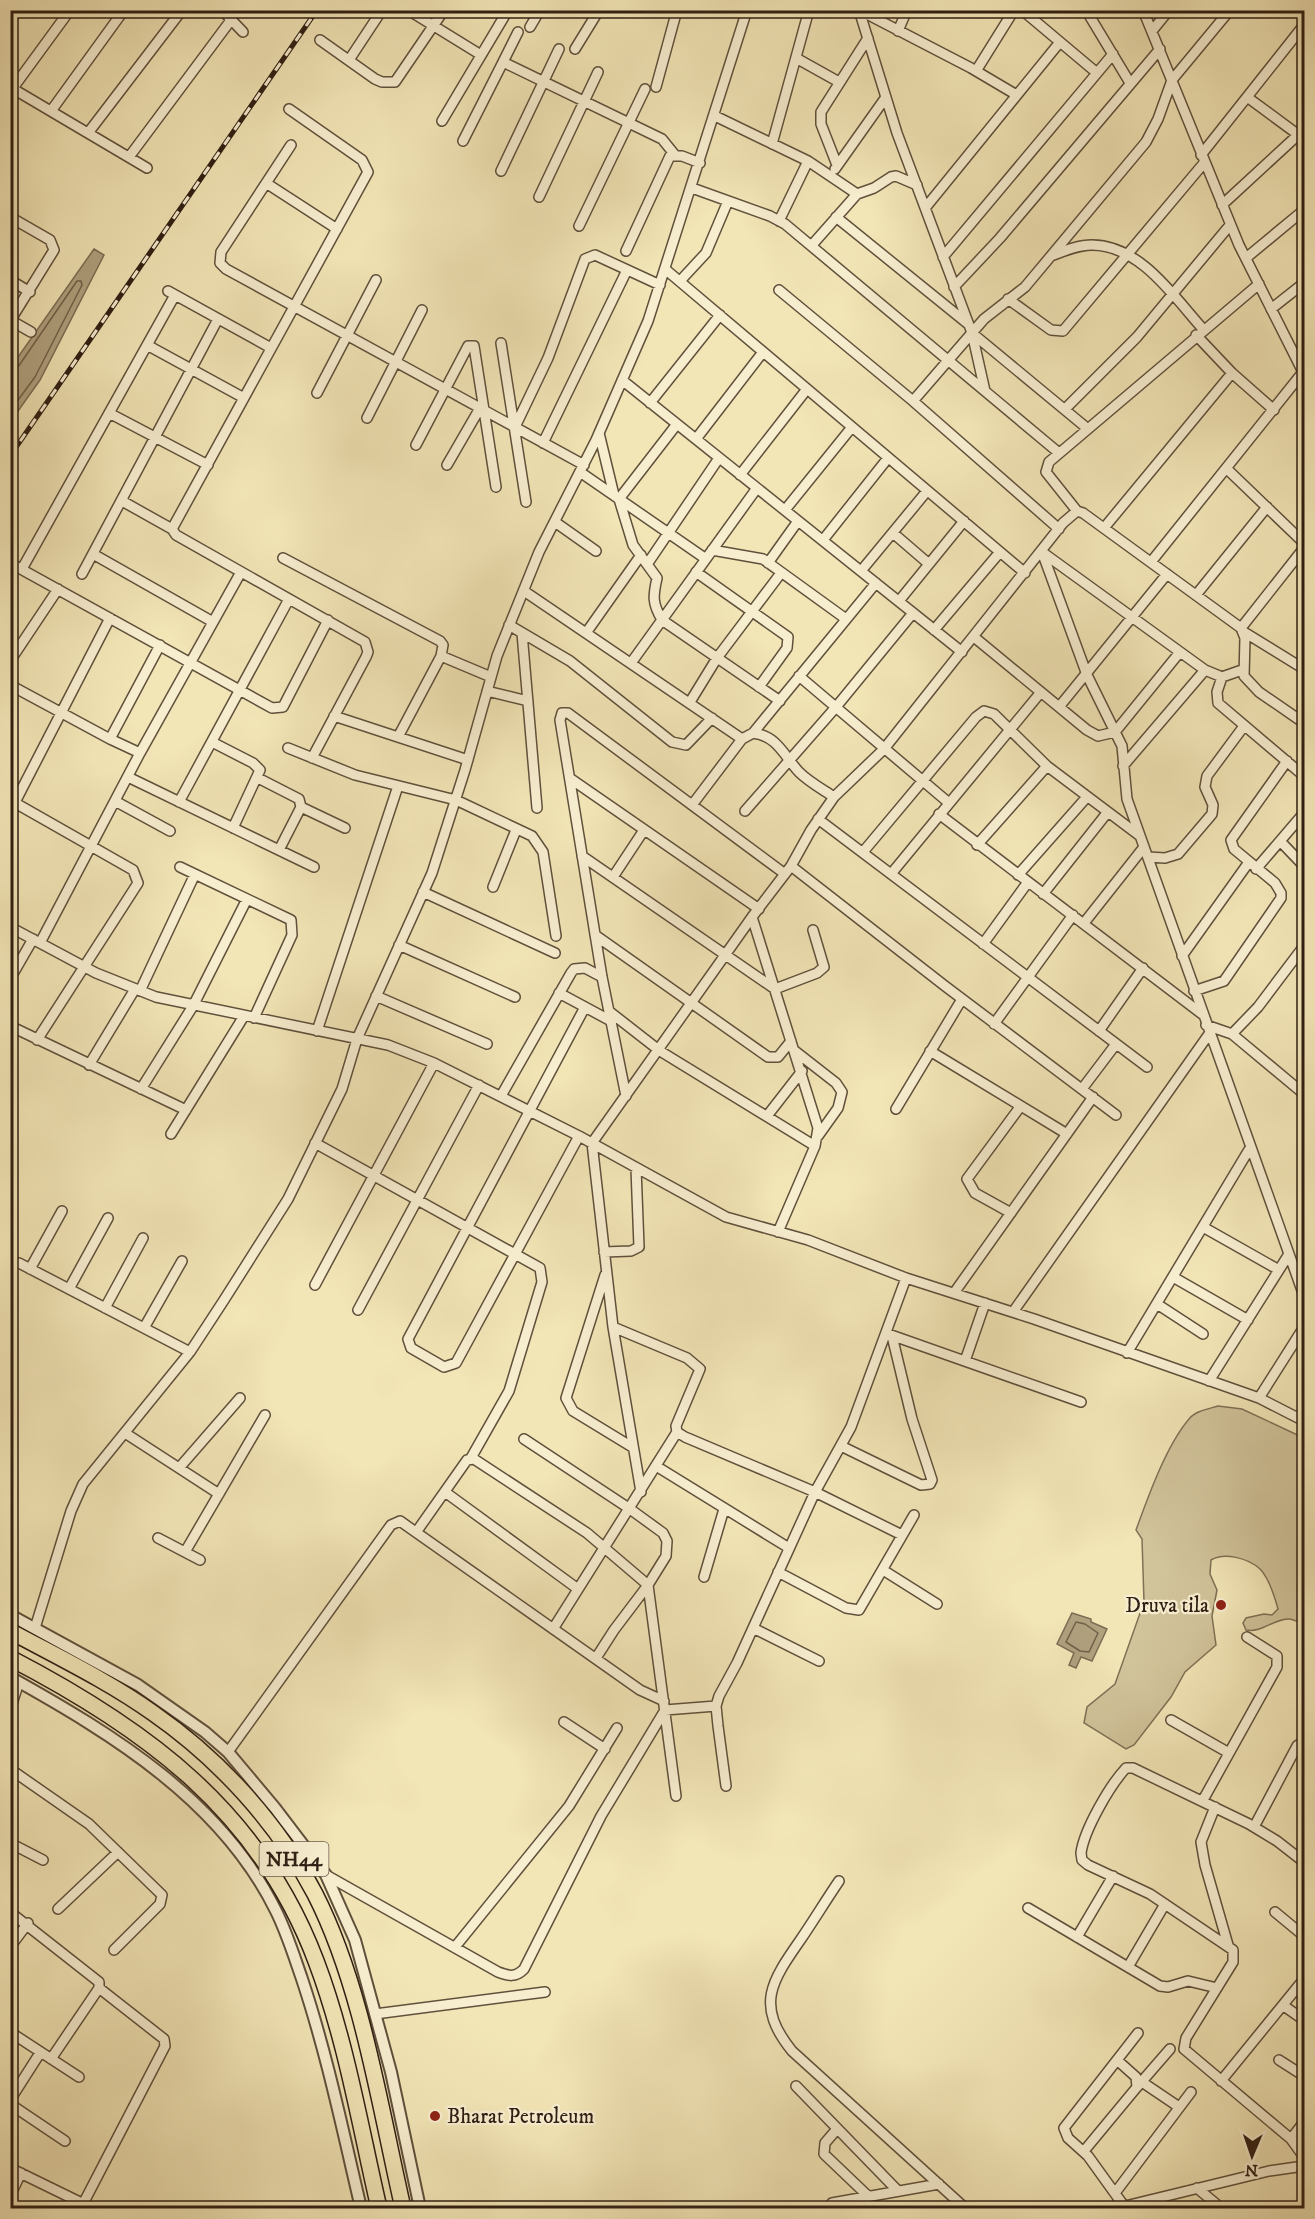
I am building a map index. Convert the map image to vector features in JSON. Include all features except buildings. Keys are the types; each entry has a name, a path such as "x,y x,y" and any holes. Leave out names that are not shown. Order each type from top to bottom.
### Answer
{"highway":[{"name":"NH44","path":"10,1631 153,1713 225,1773 259,1810 292,1855 315,1895 335,1939 350,1988 403,2208"},
{"name":"NH44","path":"10,1658 122,1723 159,1750 227,1812 255,1848 299,1921 317,1963 349,2077 379,2208"}],"street":[{"path":"70,10 12,88 147,168"},
{"path":"51,111 124,10"},
{"path":"88,133 182,10"},
{"path":"222,10 243,32"},
{"path":"349,60 382,10"},
{"path":"408,10 481,55"},
{"path":"320,40 382,82 395,82 444,10"},
{"path":"442,122 508,10"},
{"path":"530,27 540,10"},
{"path":"575,49 599,10"},
{"path":"656,87 677,10"},
{"path":"35,1628 77,1496 90,1474 190,1352 288,1199 342,1089 357,1039 423,892 456,800 491,676 510,626 555,522 599,433 648,321 747,10"},
{"path":"772,144 809,10"},
{"path":"898,31 907,10"},
{"path":"976,71 1014,10"},
{"path":"1022,10 1097,73"},
{"path":"1086,10 1130,83"},
{"path":"1143,10 1230,225 1303,369 1274,410 1151,562"},
{"path":"1152,32 1169,10"},
{"path":"913,401 948,361 971,329 1025,287 1146,142 1156,125 1172,80 1230,10"},
{"path":"859,11 976,71 1015,94"},
{"path":"859,11 886,98 971,329 985,391"},
{"path":"129,157 231,20"},
{"path":"1008,299 1051,330 1063,331 1127,256 1247,97 1305,25"},
{"path":"463,141 518,32"},
{"path":"837,165 820,116 868,38"},
{"path":"926,207 1015,94 1060,42"},
{"path":"501,171 560,49"},
{"path":"954,287 1000,238 1160,49"},
{"path":"943,257 1113,54"},
{"path":"796,58 839,82"},
{"path":"503,62 662,139 675,155 700,163"},
{"path":"539,197 598,72"},
{"path":"579,226 645,89"},
{"path":"1222,205 1302,136 1247,97"},
{"path":"830,176 886,98"},
{"path":"172,529 365,179 366,165 289,109"},
{"path":"715,116 808,161 857,194"},
{"path":"291,145 221,252 220,263 226,269 293,308 543,443 582,468 616,497 706,559"},
{"path":"626,251 667,160 675,155"},
{"path":"779,221 808,161"},
{"path":"812,245 857,194 874,188 891,177 917,185"},
{"path":"266,183 337,230"},
{"path":"692,188 779,221 812,245 1059,453"},
{"path":"680,281 706,253 728,201"},
{"path":"1246,258 1305,210"},
{"path":"10,217 53,244 53,256 11,321 31,332"},
{"path":"836,217 1088,429"},
{"path":"1065,409 1137,337 1230,225"},
{"path":"1052,256 1091,245 1112,248 1149,270 1172,295 1232,373 1274,410"},
{"path":"515,427 548,358 585,258 595,255 660,285"},
{"path":"665,269 1025,573"},
{"path":"543,443 627,270"},
{"path":"10,280 30,292"},
{"path":"317,393 376,280"},
{"path":"1271,309 1305,283"},
{"path":"1259,284 1199,332 1059,453 1049,462 1046,472 1077,511 1104,528 1242,630 1305,669"},
{"path":"779,290 913,401 1059,529"},
{"path":"22,569 147,345 172,293 271,348"},
{"path":"367,418 422,310"},
{"path":"650,403 720,315"},
{"path":"82,574 218,319"},
{"path":"501,343 526,502"},
{"path":"147,345 244,398"},
{"path":"416,445 468,346 474,345 482,409 496,487"},
{"path":"696,439 763,352"},
{"path":"1104,528 1232,373"},
{"path":"622,380 962,652"},
{"path":"740,475 807,389"},
{"path":"447,465 482,409"},
{"path":"109,413 208,465"},
{"path":"616,497 677,424"},
{"path":"785,510 852,427"},
{"path":"599,433 616,497 633,545 657,578 652,600 662,620 780,700"},
{"path":"586,633 644,559 668,533 719,458"},
{"path":"823,540 888,458"},
{"path":"1227,469 1305,543"},
{"path":"631,663 757,488"},
{"path":"861,571 927,490"},
{"path":"122,501 172,529 176,535 365,642 368,652 312,758"},
{"path":"1196,595 1267,507"},
{"path":"641,1492 613,1327 592,1143 660,1051 752,917 788,870 818,819 834,797 884,748 1059,529 1077,511"},
{"path":"768,563 798,521"},
{"path":"899,601 963,521"},
{"path":"555,522 596,550"},
{"path":"892,533 929,564"},
{"path":"1305,548 1242,630 1244,676 1259,692 1305,723"},
{"path":"712,550 757,557 846,619"},
{"path":"934,630 999,552"},
{"path":"1042,552 1205,670 1222,677 1242,670"},
{"path":"1042,552 1087,675 1122,746 1127,799 1202,1014 1305,1296"},
{"path":"93,554 213,622"},
{"path":"284,558 440,641 443,650 441,656 398,737"},
{"path":"10,563 272,708 283,707 328,620"},
{"path":"10,979 36,941 91,846 241,572"},
{"path":"696,572 784,632 789,642 759,687"},
{"path":"690,702 717,658 781,573"},
{"path":"1059,707 1167,574"},
{"path":"692,805 742,739 753,733 876,583"},
{"path":"10,661 58,589"},
{"path":"524,591 742,739"},
{"path":"179,802 289,599"},
{"path":"745,811 836,707 913,613"},
{"path":"10,812 13,801 62,713 110,618"},
{"path":"510,626 570,661 672,742 686,745 712,718"},
{"path":"522,633 537,808"},
{"path":"974,637 1093,735 1104,736 1115,732 1180,652"},
{"path":"110,739 160,645"},
{"path":"441,656 491,676"},
{"path":"1124,766 1205,670"},
{"path":"800,676 949,803"},
{"path":"1222,677 1217,692 1218,703 1305,776"},
{"path":"10,685 140,753"},
{"path":"487,691 528,701"},
{"path":"891,874 939,814 1011,732 1041,692"},
{"path":"862,852 984,711 994,714 1047,766 1086,798 1141,837"},
{"path":"626,1096 602,977 560,720 564,712 692,805 788,870 1116,1115"},
{"path":"334,716 468,760"},
{"path":"1148,857 1165,858 1178,854 1212,814 1213,805 1205,787 1207,776 1244,726"},
{"path":"753,733 767,737 777,744 808,779 834,797"},
{"path":"212,742 258,766 258,778 233,828"},
{"path":"288,748 355,775 456,800 532,836 541,845 556,936"},
{"path":"1194,991 1224,981 1277,905 1281,893 1279,888 1231,845 1233,836 1287,761"},
{"path":"977,844 1047,766"},
{"path":"128,777 314,867"},
{"path":"258,778 298,799 301,807 345,828"},
{"path":"571,779 759,909"},
{"path":"317,1031 398,786"},
{"path":"1018,875 1086,798"},
{"path":"13,801 133,870 138,883 37,1040"},
{"path":"115,801 170,831"},
{"path":"279,850 301,807"},
{"path":"1043,894 1107,813"},
{"path":"1182,956 1253,865 1280,841 1305,813"},
{"path":"939,814 1202,1014"},
{"path":"818,819 1147,1067"},
{"path":"493,887 516,830"},
{"path":"612,877 644,830"},
{"path":"1280,841 1305,866"},
{"path":"1084,923 1144,847"},
{"path":"582,856 775,989"},
{"path":"171,1134 249,1017 293,927 291,920 285,916 180,867"},
{"path":"89,1065 138,990 195,874"},
{"path":"983,944 1028,882"},
{"path":"423,892 555,953"},
{"path":"141,1089 193,1006 247,899"},
{"path":"994,1024 1073,915"},
{"path":"752,917 802,1071 818,1128 816,1141"},
{"path":"10,927 85,967 138,990 193,1006 388,1045 434,1063 529,1110 726,1217 808,1240 906,1278 1013,1312 1259,1398 1304,1419"},
{"path":"775,989 817,973 824,967 813,930"},
{"path":"595,935 768,1057 778,1057 791,1041"},
{"path":"399,945 515,997"},
{"path":"1232,1034 1258,1007 1305,946"},
{"path":"501,1096 574,969 585,968 602,977"},
{"path":"1100,1031 1143,968"},
{"path":"559,993 610,1017 660,1051 767,1116 816,1141"},
{"path":"376,996 487,1044"},
{"path":"896,1109 962,999"},
{"path":"579,1136 456,1363 444,1367 411,1348 408,1338 585,1007"},
{"path":"10,1026 186,1110"},
{"path":"1208,1029 1232,1034 1305,1094"},
{"path":"1013,1312 1208,1029"},
{"path":"1082,1089 1116,1044"},
{"path":"778,1232 816,1141 838,1108 842,1092 836,1083 795,1051"},
{"path":"930,1051 1066,1134"},
{"path":"315,1285 434,1063"},
{"path":"767,1116 802,1071"},
{"path":"358,1310 479,1085"},
{"path":"954,1293 1093,1097"},
{"path":"1011,1213 975,1193 967,1179 1020,1107"},
{"path":"315,1143 540,1268 542,1282 509,1391 471,1458 417,1531"},
{"path":"1128,1353 1250,1148"},
{"path":"604,1252 631,1251 639,1247 636,1168"},
{"path":"30,1269 62,1211"},
{"path":"69,1289 108,1218"},
{"path":"1203,1227 1279,1270"},
{"path":"105,1308 143,1238"},
{"path":"1209,1381 1289,1254"},
{"path":"144,1328 182,1261"},
{"path":"19,1263 190,1352"},
{"path":"606,1272 566,1398 573,1411 632,1447"},
{"path":"1173,1277 1248,1320"},
{"path":"726,1786 716,1706 814,1492 857,1413 889,1335 906,1278"},
{"path":"965,1361 985,1303"},
{"path":"1157,1304 1203,1334"},
{"path":"553,1629 677,1432 678,1417 700,1369 687,1358 613,1327"},
{"path":"1259,1398 1305,1327"},
{"path":"889,1335 1081,1402"},
{"path":"841,1446 921,1485 930,1484 932,1480 912,1419 889,1335"},
{"path":"179,1468 240,1398"},
{"path":"185,1552 265,1415"},
{"path":"677,1432 814,1492 902,1535"},
{"path":"125,1433 219,1494"},
{"path":"524,1439 630,1509 663,1533 667,1541 666,1556 597,1658"},
{"path":"471,1458 478,1460 548,1507 604,1548 648,1585 676,1796"},
{"path":"657,1466 789,1548"},
{"path":"445,1492 579,1589"},
{"path":"704,1577 724,1509"},
{"path":"778,1572 855,1611 862,1608 914,1515"},
{"path":"228,1752 391,1525 400,1521 665,1705 716,1706"},
{"path":"158,1538 200,1560"},
{"path":"883,1570 937,1604"},
{"path":"10,1615 146,1689 183,1715 228,1752 275,1808 326,1875 355,1940 391,2072 420,2208"},
{"path":"753,1628 819,1661"},
{"path":"1203,1800 1279,1661 1273,1652 1247,1636"},
{"path":"10,1710 15,1680 116,1739 181,1790 213,1821 262,1886 286,1933 309,2003 361,2208"},
{"path":"326,1875 510,1976 518,1975 524,1969 601,1816 665,1705"},
{"path":"1171,1720 1229,1752"},
{"path":"564,1722 605,1749"},
{"path":"455,1947 558,1821 618,1728"},
{"path":"1254,1827 1297,1746 1305,1741"},
{"path":"1305,1862 1254,1827 1203,1800 1139,1770 1126,1768 1097,1813 1081,1852 1082,1860 1088,1864 1165,1904 1233,1950 1233,1962 1183,2043 1188,2053 1291,2139 1305,2157"},
{"path":"10,1769 89,1824 162,1898 160,1904 114,1950"},
{"path":"1215,1807 1201,1842 1204,1865 1228,1945"},
{"path":"10,1843 44,1860"},
{"path":"58,1910 118,1852"},
{"path":"1077,1937 1113,1876"},
{"path":"839,1881 777,1975 770,1997 777,2029 792,2051 964,2208"},
{"path":"1128,1967 1165,1904"},
{"path":"1028,1908 1161,1986 1168,1987 1188,1981 1217,1988"},
{"path":"10,1912 28,1923 97,1977 99,1988 164,2039 165,2046 87,2206 10,2168"},
{"path":"1275,1912 1305,1936"},
{"path":"10,1947 28,1923"},
{"path":"1221,2081 1305,1979"},
{"path":"51,2059 99,1988"},
{"path":"375,2014 545,1992"},
{"path":"1284,2006 1305,2020"},
{"path":"10,2032 79,2077"},
{"path":"1137,2033 1064,2128 1068,2139 1084,2151 1115,2193 1120,2207 1269,2171 1305,2166"},
{"path":"1084,2151 1170,2049"},
{"path":"40,2053 10,2102 65,2141"},
{"path":"1117,2060 1136,2077 1139,2085 1179,2108"},
{"path":"1279,2060 1305,2076"},
{"path":"796,2086 898,2191"},
{"path":"1115,2193 1191,2092"},
{"path":"1291,2139 1305,2122"},
{"path":"837,2129 825,2143 824,2154 868,2196"},
{"path":"10,2196 21,2173"},
{"path":"832,2203 939,2184"},
{"path":"1197,2188 1221,2208"},
{"path":"64,2208 70,2198"},
{"path":"1155,2198 1158,2208"}],"shaded area":[{"path":"1218,1406 1242,1409 1304,1438 1304,1624 1284,1619 1258,1629 1246,1630 1243,1623 1246,1618 1264,1614 1272,1615 1278,1609 1268,1582 1260,1569 1243,1559 1222,1556 1211,1560 1210,1574 1217,1590 1212,1616 1216,1645 1185,1672 1171,1697 1134,1745 1126,1749 1084,1723 1087,1707 1115,1684 1144,1602 1142,1539 1136,1530 1158,1472 1189,1419 1198,1412"}],"water":[{"path":"94,249 104,255 40,380 11,421 11,367"},
{"path":"1072,1613 1091,1619 1091,1622 1107,1629 1092,1661 1081,1657 1076,1668 1069,1665 1074,1653 1057,1644"}],"railway":[{"path":"10,456 317,10"}],"place":[{"name":"Druva tila","path":"1221,1605"},
{"name":"Bharat Petroleum","path":"435,2116"}]}
